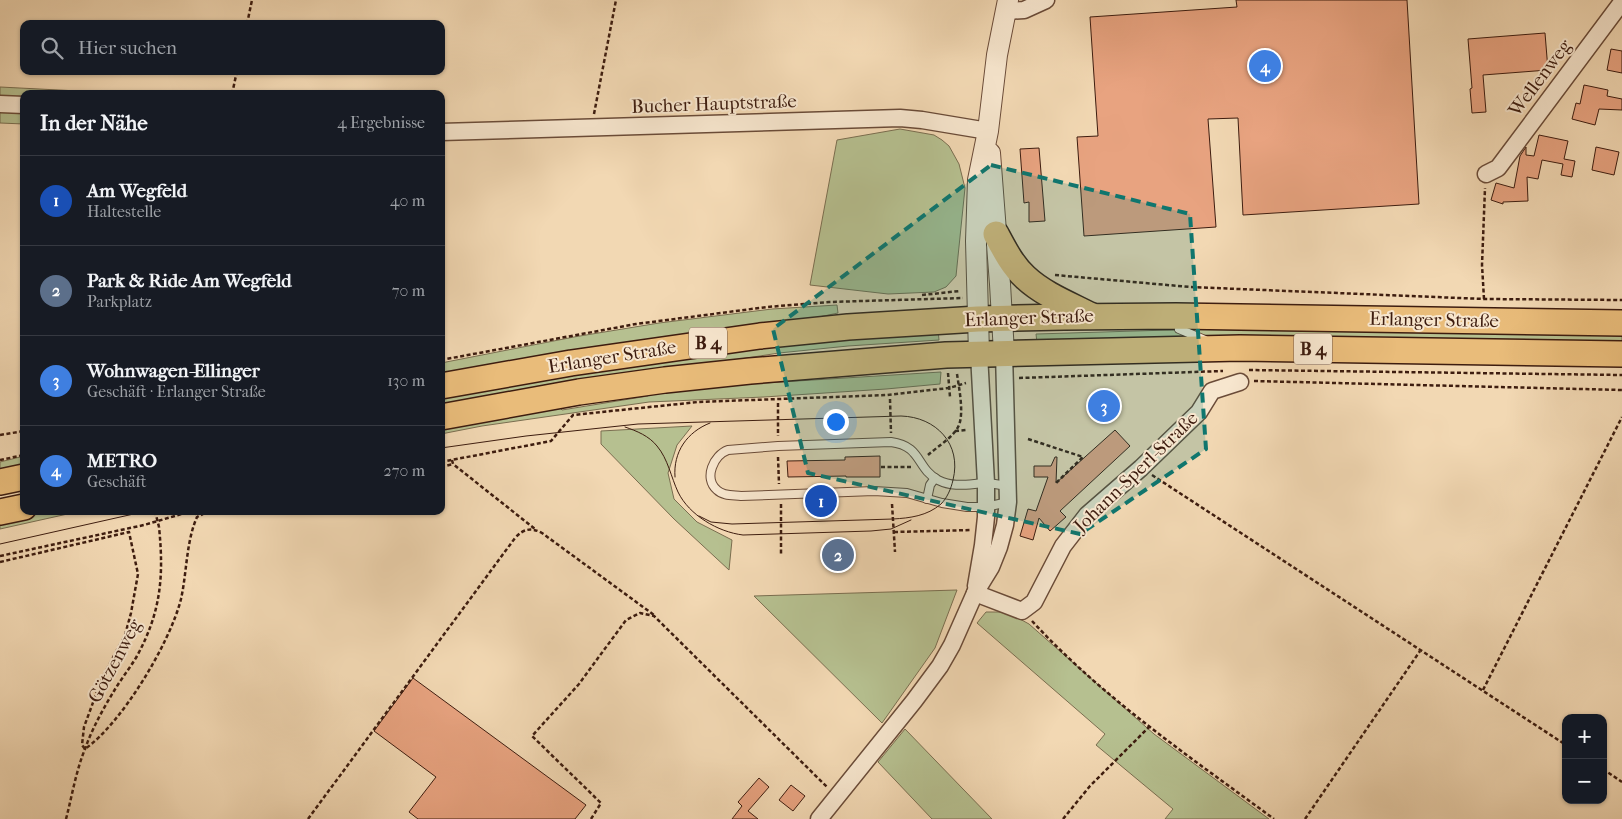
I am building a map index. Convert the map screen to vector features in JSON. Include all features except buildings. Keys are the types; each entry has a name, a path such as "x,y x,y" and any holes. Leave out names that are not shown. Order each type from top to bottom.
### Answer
{"main road":[{"name":"B 4","path":"996,234 1012,262 1024,276 1051,295 1092,316"},
{"name":"Erlanger Straße","path":"445,385 571,363 760,336 848,327 990,319 1176,316 1622,323"},
{"name":"Erlanger Straße","path":"445,416 579,392 664,380 946,355 1240,348 1622,354"},
{"path":"0,482 20,478"},
{"path":"0,512 20,508"}],"street":[{"path":"819,819 940,666 952,645 975,593 991,567 1005,525 1008,494 1004,353 990,319 976,242 978,180 988,131 997,55 1007,6 1024,10 1046,0"},
{"name":"Wellenweg","path":"1486,174 1498,168 1622,2"},
{"path":"0,104 20,105"},
{"name":"Bucher Hauptstraße","path":"445,132 900,118 988,131"},
{"path":"975,593 985,529 986,507 979,354 990,319 996,234 988,131"},
{"name":"Johann-Sperl-Straße","path":"1022,611 1034,602 1063,546 1087,516 1141,468 1199,412 1212,391 1241,376"},
{"path":"975,593 1022,611"}],"lane":[{"path":"1180,329 1206,340"},
{"path":"891,442 901,443 912,449 935,478 958,486 986,483 1008,494 986,507 967,507 907,493 874,491 728,495 715,489 711,476 712,467 721,452 737,448 891,442"},
{"path":"927,499 930,486 935,478"}],"path":[{"path":"248,20 252,0"},
{"path":"592,127 616,0"},
{"path":"233,90 236,75"},
{"path":"1484,299 1482,265 1486,174"},
{"path":"1052,275 1190,287 1484,299 1622,300"},
{"path":"922,295 963,291"},
{"path":"445,359 636,324 758,308 829,302 940,299"},
{"path":"948,370 950,397"},
{"path":"1031,377 1223,371"},
{"path":"1241,376 1622,375"},
{"path":"1241,376 1252,380 1622,390"},
{"path":"445,461 551,441 573,415 698,402 888,395 958,386 961,416 955,431 966,430"},
{"path":"890,399 891,442"},
{"path":"778,403 782,555"},
{"path":"1483,690 1622,417"},
{"path":"0,435 20,432"},
{"path":"1028,439 1083,457 1055,484"},
{"path":"0,460 20,456"},
{"path":"452,460 453,464 536,530 654,616 837,796"},
{"path":"445,466 453,464"},
{"path":"1141,468 1562,742"},
{"path":"892,504 895,552"},
{"name":"Götzenweg","path":"66,819 85,749 114,690 136,658 156,609 162,558 157,515"},
{"path":"0,556 144,525 179,515"},
{"path":"0,562 129,532 138,574 131,612 125,635 102,678 84,727 82,745 85,749 95,742 120,711 160,651 173,624 186,577 192,529 197,517 201,515"},
{"path":"308,819 515,538 521,532 528,529 536,530"},
{"path":"894,532 985,529"},
{"path":"1022,611 1053,644 1149,727 1274,819"},
{"path":"591,819 601,803 532,736 579,684 626,620 640,613 654,616"},
{"path":"1305,819 1420,650"},
{"path":"1063,819 1090,786 1149,727"},
{"path":"1607,773 1622,782"}],"highlighted area":[{"path":"991,165 1190,214 1206,449 1080,534 808,473 773,329"}],"green space":[{"path":"0,87 59,90 20,90 20,124 0,123"},
{"path":"900,129 934,135 949,146 959,164 965,188 956,276 946,287 934,292 888,294 810,285 837,140"},
{"path":"837,305 838,313 795,322 445,377 445,362 574,337 659,323 772,309"},
{"path":"1236,328 1622,330 1622,346 1037,343 1036,334"},
{"path":"938,330 939,340 779,353 445,408 445,392 710,350"},
{"path":"941,372 940,384 764,397 649,402 482,426 445,433 445,424 556,404 562,410 648,396 653,390"},
{"path":"692,426 677,445 668,473 674,499 697,522 732,540 729,570 674,519 601,444 601,431"},
{"path":"20,457 20,469 0,474 0,462"},
{"path":"20,514 63,515 0,529 0,519"},
{"path":"957,590 935,648 882,723 754,596"},
{"path":"986,612 1007,612 1029,624 1154,734 1269,819 1165,819 1173,809 1096,745 1105,734 977,623"},
{"path":"905,729 992,819 932,819 878,762"}],"tram line":[{"path":"445,447 526,436 638,424 901,416 925,421 935,427 944,435 954,455 953,480 947,496 936,508 918,516 893,519 732,524 711,522 699,516"},
{"path":"675,477 676,459 683,444 688,437 710,423"},
{"path":"625,427 643,434 654,442 664,457 678,492 689,508 705,521 733,533 743,535 871,531 891,529 911,520"},
{"path":"0,544 129,515"}],"place":[{"name":"METRO","path":"1265,66"},
{"name":"Wohnwagen-Ellinger","path":"1104,406"},
{"name":"Am Wegfeld","path":"821,501"},
{"name":"Park & Ride Am Wegfeld","path":"838,555"}]}
